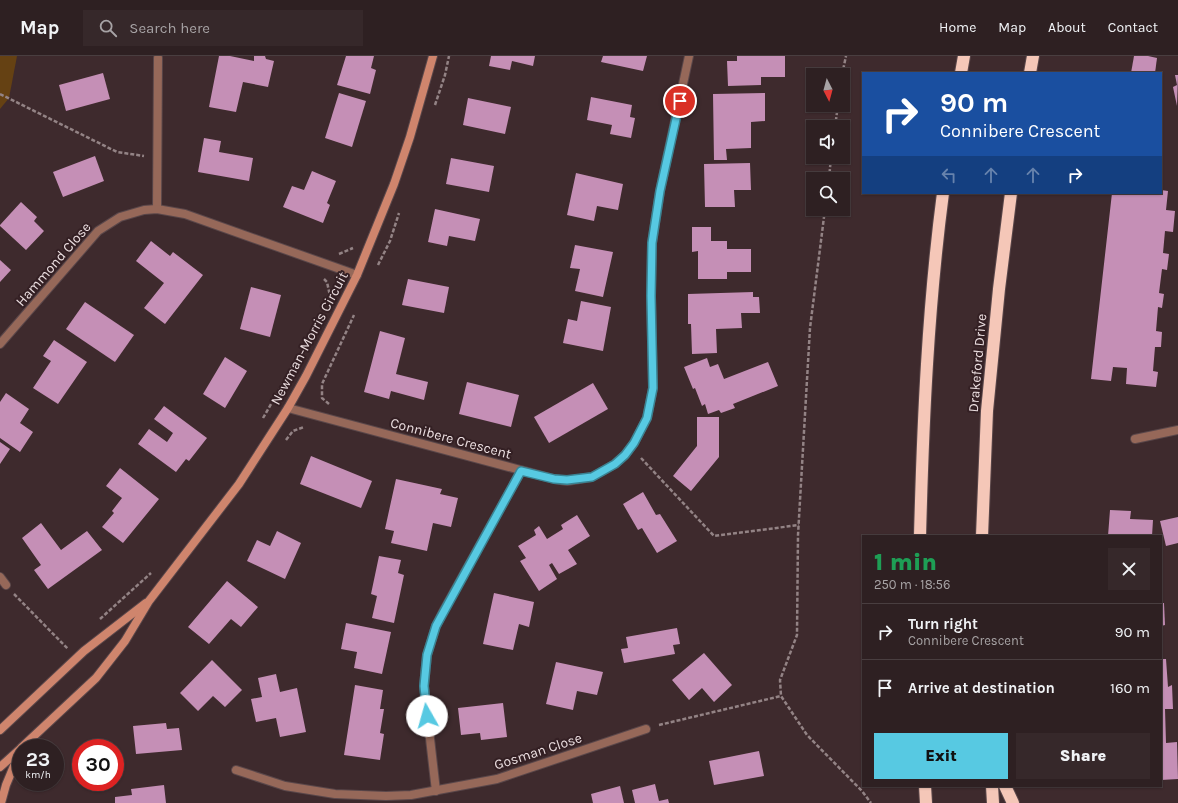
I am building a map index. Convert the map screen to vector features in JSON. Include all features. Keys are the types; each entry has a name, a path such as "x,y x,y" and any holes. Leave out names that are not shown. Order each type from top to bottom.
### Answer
{"highway":[{"path":"961,72 964,56"},
{"path":"1030,72 1033,56"},
{"path":"920,535 922,448 929,335 943,194"},
{"name":"Drakeford Drive","path":"982,535 987,411 999,290 1011,194"},
{"path":"925,787 926,803"},
{"path":"992,787 993,803"},
{"path":"1006,787 1013,803"}],"street":[{"name":"Newman-Morris Circuit","path":"31,739 96,678 125,641 149,601 239,484 288,408 306,376 357,275 394,184 410,137 433,56"},
{"name":"Connibere Crescent","path":"288,408 554,479 567,480 592,477 615,464 631,447 647,418 653,388 651,296 652,243 660,191 689,56"},
{"path":"157,209 158,58"},
{"name":"Hammond Close","path":"0,344 98,231 120,217 144,210 157,209 185,214 357,275"},
{"path":"1135,439 1178,430"},
{"path":"436,791 424,686 427,655 436,626 443,612 521,471"},
{"path":"0,577 6,585"},
{"name":"Newman-Morris Circuit","path":"0,730 84,651 149,601"},
{"name":"Gosman Close","path":"236,770 285,786 335,794 386,796 411,794 436,791 497,779 646,728"},
{"name":"Newman-Morris Circuit","path":"0,767 12,756"},
{"path":"2,803 6,785 12,770"}],"path":[{"path":"843,68 846,56"},
{"path":"0,94 117,152 157,159"},
{"path":"824,216 810,328 799,525 797,635 780,680 780,696 806,735 862,791 871,803"},
{"path":"337,254 353,248 355,242"},
{"path":"322,277 327,282 330,299"},
{"path":"260,423 301,352"},
{"path":"631,447 714,536 799,525"},
{"path":"99,620 152,572"},
{"path":"6,585 76,658"},
{"path":"67,649 72,645"},
{"path":"646,728 780,696"}],"shaded area":[{"path":"0,56 17,56 9,98 0,109"}],"building":[{"path":"219,56 230,56 254,61 254,56 265,56 266,59 274,61 268,87 243,82 236,112 209,107"},
{"path":"346,56 374,56 371,68 376,70 370,94 337,85"},
{"path":"491,56 535,56 533,66 512,61 510,70 489,66"},
{"path":"603,56 647,56 643,71 601,62"},
{"path":"737,56 785,56 785,77 761,77 761,85 728,86 727,61 737,61"},
{"path":"1134,56 1148,56 1157,58 1155,72 1131,72"},
{"path":"103,73 110,99 66,111 59,85"},
{"path":"1175,75 1178,75 1177,106 1173,87 1177,85"},
{"path":"339,93 366,101 352,147 325,138"},
{"path":"765,93 765,121 751,122 751,148 726,149 727,160 714,160 713,94"},
{"path":"591,97 632,105 630,117 635,118 631,138 610,134 612,125 587,120"},
{"path":"468,98 511,107 505,134 463,125"},
{"path":"204,138 221,141 219,152 253,158 249,181 198,172"},
{"path":"95,156 104,181 63,197 53,172"},
{"path":"451,158 494,166 489,192 446,184"},
{"path":"750,163 751,190 734,190 735,207 705,207 704,164"},
{"path":"312,171 336,181 327,203 330,205 323,223 283,207 292,186 304,190"},
{"path":"576,173 623,184 618,210 597,206 594,221 567,215"},
{"path":"1162,190 1168,191 1166,210 1175,211 1173,232 1165,231 1163,253 1169,254 1167,270 1162,269 1159,293 1164,294 1162,308 1158,307 1156,331 1162,332 1161,347 1155,347 1153,371 1158,372 1156,387 1126,384 1127,368 1113,367 1111,381 1091,379 1112,194 1162,194"},
{"path":"21,202 37,217 34,221 44,231 26,250 0,226"},
{"path":"435,209 480,219 475,241 449,236 447,246 428,242"},
{"path":"692,227 711,227 711,241 727,241 727,249 751,249 751,272 727,272 727,279 698,279 698,251 692,252"},
{"path":"151,241 170,256 173,252 203,275 165,324 144,308 164,283 136,261"},
{"path":"575,245 613,252 603,297 575,291 580,269 570,268"},
{"path":"0,260 11,270 0,282"},
{"path":"408,279 449,287 444,313 402,305"},
{"path":"251,287 281,295 270,337 240,329"},
{"path":"753,292 753,297 759,297 760,313 741,313 742,328 716,329 717,353 692,354 691,324 688,324 688,294"},
{"path":"581,301 611,307 603,351 563,343 568,319 577,321"},
{"path":"85,302 134,335 115,362 66,329"},
{"path":"380,331 405,338 396,374 428,382 424,400 391,391 389,399 364,392"},
{"path":"54,340 87,362 58,404 33,388 51,361 43,356"},
{"path":"225,357 247,371 225,408 203,394"},
{"path":"707,358 710,367 718,364 724,379 768,362 778,386 733,404 735,408 721,413 719,410 708,414 705,404 702,406 695,388 693,389 684,367"},
{"path":"467,382 519,395 511,427 459,414"},
{"path":"593,383 608,409 549,443 534,417"},
{"path":"6,393 29,409 20,423 33,432 20,452 0,438 0,402"},
{"path":"164,406 207,438 189,461 186,459 176,472 138,444 149,429 167,442 173,433 154,419"},
{"path":"697,417 719,417 719,457 691,491 673,476 697,446"},
{"path":"0,442 10,449 0,464"},
{"path":"311,456 372,481 361,508 300,484"},
{"path":"120,468 159,499 123,543 102,527 114,513 112,511 122,498 106,486"},
{"path":"396,479 442,489 440,494 458,498 451,527 433,523 427,551 391,543 394,531 385,529"},
{"path":"643,492 656,515 660,514 677,541 657,553 642,528 638,530 623,504"},
{"path":"1110,510 1131,511 1130,519 1153,520 1152,535 1108,535"},
{"path":"577,515 590,536 568,550 577,564 559,574 552,563 549,565 557,579 539,591 520,561 526,558 518,546 536,535 534,530 539,526 547,539 563,529 561,525"},
{"path":"1178,517 1178,543 1166,546 1160,521"},
{"path":"41,523 61,550 87,531 102,550 48,589 34,570 41,565 22,538"},
{"path":"277,531 301,543 285,579 247,561 257,540 270,546"},
{"path":"379,556 401,560 398,573 404,575 394,623 372,618 377,596 371,594"},
{"path":"227,581 258,607 241,627 231,619 209,644 188,627"},
{"path":"494,593 534,602 529,627 519,624 513,650 483,644"},
{"path":"1162,603 1164,603 1165,625 1162,626"},
{"path":"346,623 391,632 382,674 354,668 357,652 341,649"},
{"path":"677,628 680,644 673,645 675,654 624,663 621,649 628,648 626,637"},
{"path":"704,653 732,685 714,702 702,688 689,700 672,680"},
{"path":"1162,659 1166,659 1168,687 1172,685 1173,709 1165,709 1166,743 1177,742 1178,779 1162,780"},
{"path":"212,660 242,690 225,707 213,696 198,711 180,693"},
{"path":"556,662 603,672 597,695 577,691 573,710 546,704"},
{"path":"276,674 280,692 297,688 306,732 280,737 276,718 256,722 251,699 262,697 258,678"},
{"path":"355,685 383,690 380,709 384,709 380,733 384,734 380,760 344,755"},
{"path":"503,703 507,737 481,740 480,733 461,735 458,708"},
{"path":"166,723 167,729 179,728 182,750 136,754 133,726"},
{"path":"759,751 764,776 714,785 709,761"},
{"path":"655,784 659,801 668,799 669,803 635,803 632,790"},
{"path":"164,785 166,803 115,803 115,797 132,795 131,789"},
{"path":"620,786 624,803 593,803 591,794"}],"route":[{"path":"427,716 424,686 427,655 436,626 521,471 554,479 567,480 592,477 615,464 625,455 634,443 647,418 653,388 651,296 652,243 660,191 680,101"}]}
